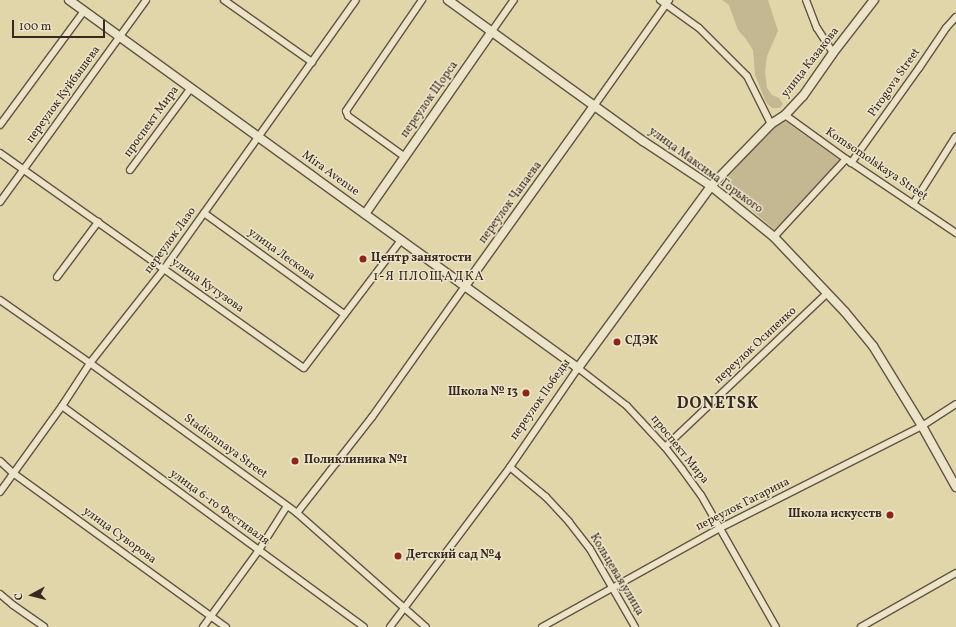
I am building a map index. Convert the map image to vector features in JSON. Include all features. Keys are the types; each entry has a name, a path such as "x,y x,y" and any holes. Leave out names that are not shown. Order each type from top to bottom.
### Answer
{"main road":[{"name":"Mira Avenue","path":"69,0 578,368"},
{"name":"улица Максима Горького","path":"448,0 594,106 711,186 774,237 845,312 872,346 922,426 956,487"},
{"name":"улица Казакова","path":"711,186 771,124 785,115 803,96 833,53 874,0"},
{"name":"переулок Щорса","path":"365,214 492,31"},
{"name":"переулок Чапаева","path":"465,286 594,106"},
{"name":"переулок Победы","path":"578,368 711,186"}],"street":[{"name":"переулок Куйбышева","path":"0,202 146,0"},
{"path":"224,0 312,62"},
{"name":"переулок Лазо","path":"0,492 62,406 90,363 164,269 356,0"},
{"path":"405,157 348,116 346,111 422,0"},
{"name":"переулок Щорса","path":"492,31 514,0"},
{"path":"660,0 667,2 699,28 747,76 771,124"},
{"path":"806,0 817,28 833,53"},
{"name":"переулок Чапаева","path":"594,106 667,2"},
{"path":"0,125 84,11"},
{"name":"Pirogova Street","path":"774,237 848,161 920,68 946,28 956,17"},
{"name":"проспект Мира","path":"130,170 191,88"},
{"name":"Komsomolskaya Street","path":"785,115 848,161 956,233"},
{"path":"912,204 956,136"},
{"name":"улица Кутузова","path":"0,153 304,368 344,314"},
{"name":"улица Лескова","path":"204,213 344,314"},
{"path":"57,277 98,222"},
{"path":"344,314 401,240"},
{"name":"переулок Чапаева","path":"297,513 372,417 465,286"},
{"name":"переулок Осипенко","path":"665,447 827,293"},
{"name":"Stadionnaya Street","path":"0,300 90,363 297,513 426,627"},
{"name":"проспект Мира","path":"578,368 627,406 665,447 701,495 776,627"},
{"name":"переулок Победы","path":"390,627 510,467 578,368"},
{"name":"переулок Гагарина","path":"542,627 720,528 922,426 956,404"},
{"name":"улица 6-го Фестиваля","path":"62,406 364,627"},
{"name":"улица Суворова","path":"0,461 13,473 226,627"},
{"name":"Кольцевая улица","path":"510,467 546,497 569,522 590,549 635,627"},
{"path":"203,627 259,550 287,506"},
{"path":"861,627 956,573"},
{"path":"0,594 44,627"}],"shaded area":[{"path":"722,0 768,0 778,31 767,56 765,72 767,88 772,95 779,98 783,104 780,108 772,108 766,102 755,75 753,50 738,30 729,5"},
{"path":"785,121 841,161 776,231 721,184 777,123"}],"place":[{"name":"Центр занятости","path":"363,259"},
{"name":"СДЭК","path":"617,342"},
{"name":"Школа № 13","path":"526,393"},
{"name":"Поликлиника №1","path":"295,461"},
{"name":"Школа искусств","path":"890,515"},
{"name":"Детский сад №4","path":"398,556"}],"district":[{"name":"1-Я ПЛОЩАДКА","path":"429,277"},
{"name":"DONETSK","path":"718,404"}]}
